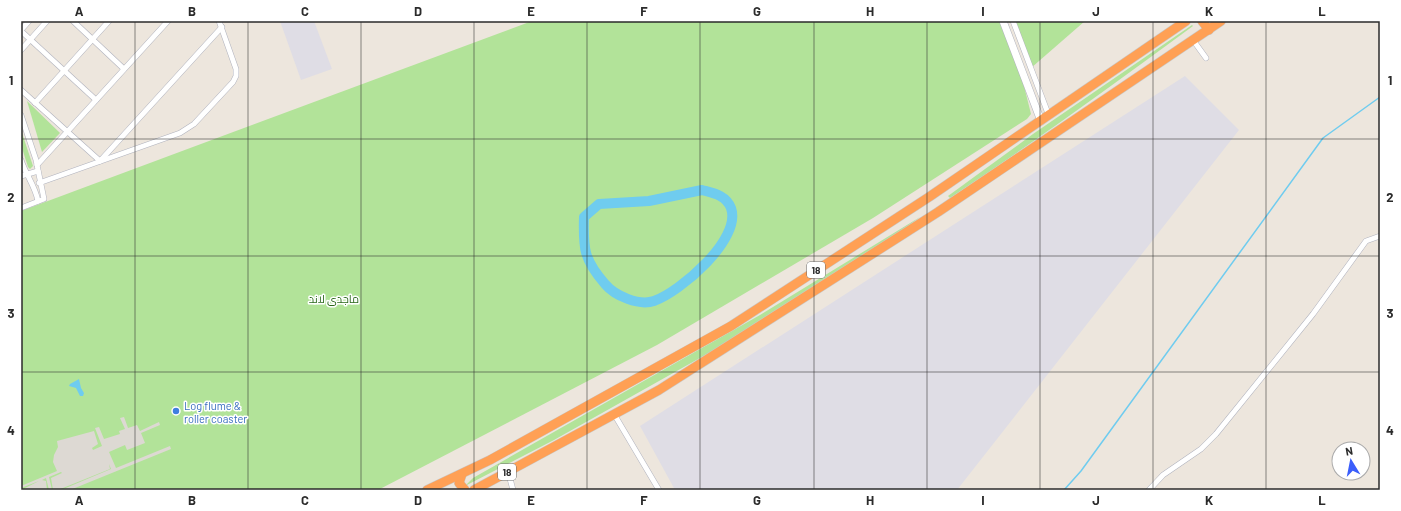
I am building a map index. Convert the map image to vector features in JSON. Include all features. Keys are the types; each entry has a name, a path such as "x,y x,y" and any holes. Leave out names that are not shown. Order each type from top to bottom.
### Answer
{"highway":[{"name":"18","path":"428,490 462,474 731,326 1041,122 1186,21"},
{"path":"1202,21 1208,30"},
{"name":"18","path":"474,490 489,487 508,471 659,390 938,212 1221,21"},
{"path":"929,197 938,212"},
{"path":"462,474 459,483 464,490"},
{"path":"428,490 438,490"}],"street":[{"path":"29,21 21,31 96,100"},
{"path":"21,50 47,21"},
{"path":"73,21 124,69"},
{"path":"35,103 109,21"},
{"path":"37,165 168,21"},
{"path":"39,182 185,130 194,124 233,82 236,71 220,21"},
{"path":"1003,21 1041,122"},
{"path":"1013,21 1049,116"},
{"path":"100,161 222,27"},
{"path":"1193,40 1206,58"},
{"path":"21,90 100,161"},
{"path":"21,115 37,165 39,182 44,199 21,208"},
{"path":"21,160 24,175 34,186 38,201"},
{"path":"24,175 38,171"},
{"path":"1149,490 1163,474 1201,449 1216,434 1313,314 1366,241 1380,236"},
{"path":"614,414 659,490"},
{"path":"508,471 513,490"}],"shaded area":[{"path":"280,21 314,21 332,69 301,80"},
{"path":"1185,76 1239,130 957,490 675,490 640,426"},
{"path":"124,417 128,428 137,425 140,431 159,422 160,425 141,433 145,443 127,450 125,445 109,452 116,468 170,446 171,449 70,490 61,490 111,469 109,464 110,469 58,490 53,490 51,478 62,473 61,472 49,477 52,490 49,490 46,478 42,480 46,481 47,490 25,490 25,488 39,481 21,488 21,486 57,471 53,462 54,455 58,447 57,441 94,431 98,444 92,448 93,450 102,446 95,428 99,427 104,439 120,434 119,431 125,429 120,418"}],"green space":[{"name":"ماجدی لاند","path":"532,21 1001,21 1018,62 1031,114 1027,119 873,218 657,345 378,490 21,490 21,211"},
{"path":"1014,21 1085,21 1031,68"},
{"path":"1192,25 1193,26 1042,135 950,198 948,196 1033,134"},
{"path":"27,101 60,133 42,152"},
{"path":"21,130 33,166 30,169 21,145"},
{"path":"920,217 850,269 778,314 554,440 465,486 473,478 760,315"}],"water":[{"path":"79,379 84,393 83,396 80,396 76,388 69,386"}],"waterway":[{"path":"1064,490 1081,471 1323,138 1380,97"},
{"path":"702,190 719,195 726,200 731,208 732,221 727,234 718,249 706,263 679,287 654,301 641,302 628,299 609,288 598,276 586,254 584,217 599,204 649,201 702,190"}],"place":[{"name":"Log flume & roller coaster","path":"176,411"}]}
